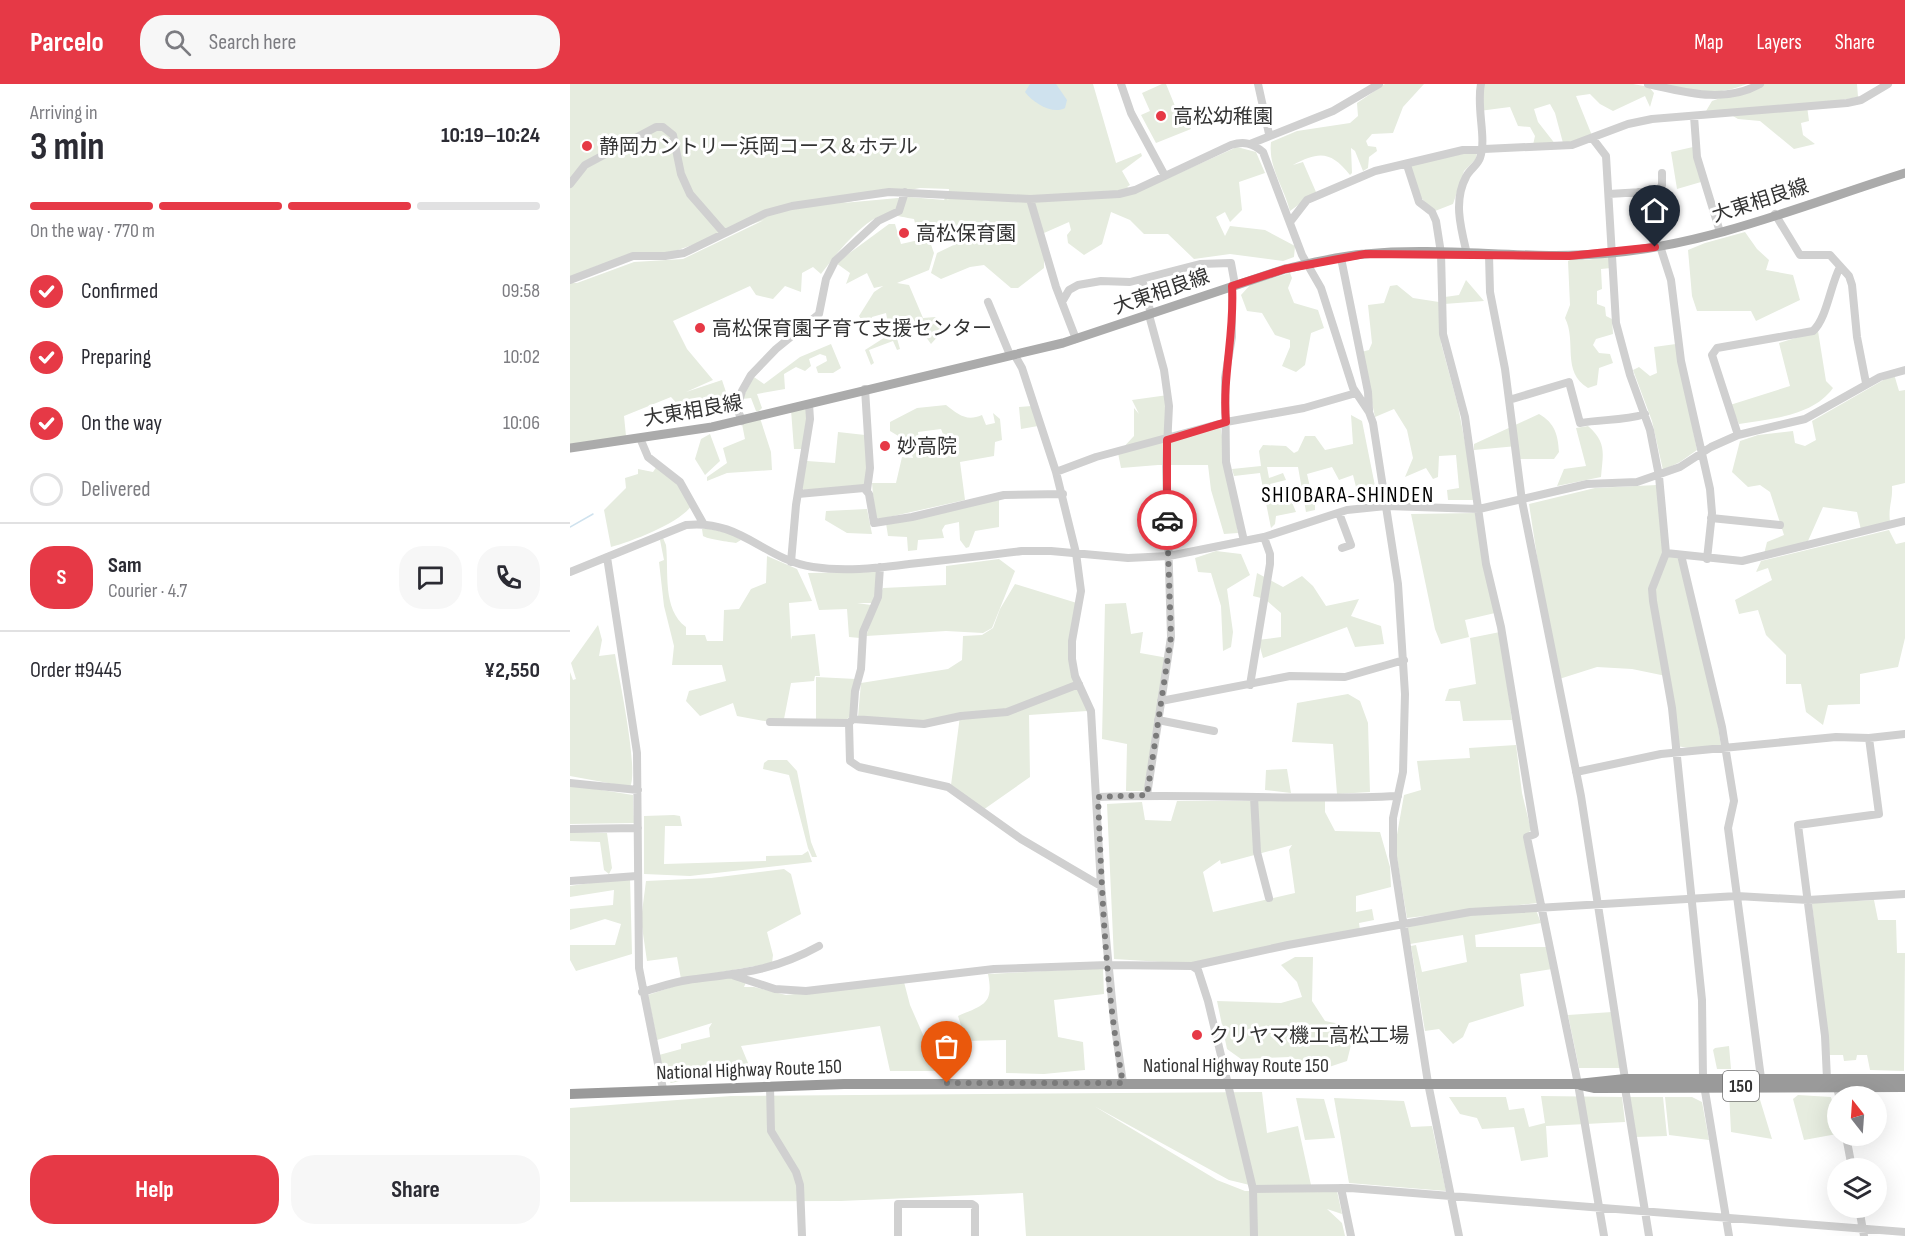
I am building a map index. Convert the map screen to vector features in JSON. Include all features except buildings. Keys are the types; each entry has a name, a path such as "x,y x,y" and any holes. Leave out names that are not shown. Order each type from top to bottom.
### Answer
{"highway":[{"name":"National Highway Route 150","path":"570,1094 770,1086 1428,1083 1578,1084 1595,1088 1625,1083 1703,1082 1761,1078 1905,1079"},
{"name":"National Highway Route 150","path":"1703,1082 1827,1091"},
{"name":"National Highway Route 150","path":"1887,1088 1905,1087"}],"main road":[{"name":"大東相良線","path":"570,448 741,421 1076,339 1309,263 1384,253 1569,256 1657,247 1720,232 1905,173"}],"street":[{"path":"1121,84 1131,113 1165,176"},
{"path":"1258,84 1269,134"},
{"path":"1250,144 1269,134 1314,119 1379,84"},
{"path":"1467,254 1458,202 1466,177 1480,159 1478,102 1481,84"},
{"path":"1647,84 1704,95 1722,96 1760,84"},
{"path":"1290,222 1307,200 1375,171 1407,165 1444,153 1481,148 1556,147 1593,139 1639,120 1847,103 1861,100 1888,84"},
{"path":"1694,116 1697,156 1720,232"},
{"path":"570,184 585,165 656,127 663,127 673,135 681,174 690,194 724,233"},
{"path":"1593,139 1606,156 1614,253 1616,323 1630,375 1645,414 1659,476 1666,553 1652,589 1653,601 1672,708 1677,753 1702,1000 1703,1082 1729,1236"},
{"path":"570,280 633,256 646,254 665,256 684,253 779,208 905,192 1030,199 1127,193 1241,142 1250,144 1263,152 1268,160 1302,255 1309,263 1321,288 1356,393 1369,412"},
{"path":"1407,165 1419,202 1431,212 1436,221 1441,253 1443,334 1465,417 1486,564 1501,627 1535,834 1527,837 1578,1084 1604,1236"},
{"path":"1609,194 1658,191 1662,185 1662,173"},
{"path":"741,421 737,408 742,391 752,375 776,349 819,314 826,279 835,261 878,221 899,211 905,192"},
{"path":"1638,192 1671,280 1681,361 1710,489 1711,518 1707,559"},
{"path":"1030,199 1076,339"},
{"path":"1775,214 1800,255 1830,255 1849,276 1866,383"},
{"path":"1489,255 1490,292 1509,400 1522,501 1576,772 1649,1236"},
{"path":"1341,258 1368,392 1369,412 1398,584 1404,660 1404,756 1393,818 1392,845 1428,1083 1459,1236"},
{"path":"1062,302 1069,290 1078,285 1101,281 1130,282 1200,264 1231,263 1232,337 1225,378 1226,462 1244,542"},
{"path":"1738,435 1712,355 1717,348 1813,331 1820,324 1828,292 1840,267"},
{"path":"1142,279 1164,370 1169,406 1167,440 1171,637 1147,795"},
{"path":"988,302 1012,354 1022,368 1063,494 1076,553 1081,591 1072,641 1072,659 1079,684 1091,711 1098,797 1101,886 1108,965 1123,1083"},
{"path":"570,572 686,525 703,523 722,526 740,533 791,562 836,570 1022,551 1128,558 1169,556 1264,537 1339,513 1386,506 1479,509 1522,501 1587,484 1636,482 1659,476 1738,435 1805,419 1866,383 1887,374 1905,370"},
{"path":"1509,400 1569,382 1580,423 1600,419 1627,420 1645,414"},
{"path":"865,389 870,468 867,490 874,523 912,517 1004,495 1063,494"},
{"path":"1056,472 1096,457 1167,440 1226,422 1304,408 1356,393"},
{"path":"791,562 798,494 810,419 809,404"},
{"path":"640,438 648,457 684,488 703,523"},
{"path":"798,494 864,488 867,490"},
{"path":"1339,513 1351,545 1342,548"},
{"path":"1711,518 1780,525"},
{"path":"1666,553 1726,561 1755,560 1905,521"},
{"path":"1250,685 1270,564 1270,554 1264,537"},
{"path":"1681,555 1725,749 1734,801 1728,828 1761,1078"},
{"path":"607,557 635,735 638,790 637,936 642,992 663,1089"},
{"path":"880,567 878,597 863,632 861,669 851,721 849,755 853,765 948,788 1021,839 1101,886"},
{"path":"1161,701 1290,676 1344,677 1404,660"},
{"path":"770,722 851,721 924,724 960,716 1007,712 1079,684"},
{"path":"1158,720 1214,731"},
{"path":"1576,772 1633,759 1677,753 1836,737 1869,738 1905,734"},
{"path":"1827,1079 1825,1036 1798,825 1879,814 1869,738"},
{"path":"570,783 638,790"},
{"path":"1098,797 1147,795 1338,799 1398,796"},
{"path":"1254,797 1257,852 1269,898"},
{"path":"570,829 638,828"},
{"path":"570,881 637,876"},
{"path":"735,976 776,989 806,991 994,969 1108,965 1192,966 1470,912 1737,896 1808,900 1905,894"},
{"path":"642,992 686,980 735,976 788,961 819,946"},
{"path":"1192,966 1198,970 1209,1001 1253,1189 1254,1236"},
{"path":"770,1086 771,1131 796,1172 800,1185 802,1236"},
{"path":"1253,1189 1341,1188 1451,1195 1863,1232 1905,1232"},
{"path":"1341,1188 1351,1236"},
{"path":"898,1236 898,1204 972,1204 975,1206 975,1236"}],"shaded area":[{"path":"570,84 1093,84 1116,163 1141,153 1142,156 1122,171 1130,185 1127,187 1137,192 1237,147 1256,152 1265,173 1239,182 1242,210 1230,222 1225,212 1216,217 1225,236 1230,226 1265,230 1295,246 1294,257 1283,261 1230,254 1194,259 1168,234 1144,234 1130,220 1111,212 1102,244 1084,255 1068,243 1067,235 1071,230 1069,222 1044,233 1044,268 1018,288 1011,288 984,265 970,267 941,279 931,273 937,253 964,240 958,225 929,239 934,253 929,270 897,283 909,285 923,318 935,317 940,320 940,334 931,344 913,319 896,335 900,349 897,350 893,341 869,350 874,363 871,365 865,350 890,334 886,313 872,317 870,323 864,324 859,316 874,292 883,286 874,288 867,273 846,284 850,273 836,263 889,224 895,224 901,244 919,240 914,219 893,215 881,216 856,233 821,274 813,267 802,273 801,292 785,286 773,299 756,295 750,286 673,321 687,349 713,380 686,392 722,380 729,401 680,407 671,397 624,416 626,436 570,444 570,283 577,283 634,262 683,259 764,220 675,251 599,265 570,277","holes":["920,188 949,189 948,201 947,194 944,200 909,197 843,203"]},
{"path":"1166,84 1175,106 1187,119 1191,129 1156,143 1141,115 1150,111 1142,93"},
{"path":"1385,84 1424,84 1403,107 1393,133 1372,134 1366,141 1368,146 1376,147 1377,151 1369,157 1368,168 1363,171 1355,151 1351,148 1352,173 1350,175 1337,161 1324,156 1310,157 1293,165 1303,162 1316,192 1290,211 1274,168 1271,142 1297,131 1350,123 1358,116 1357,103"},
{"path":"1482,84 1633,84 1649,87 1654,93 1650,107 1645,96 1613,111 1600,104 1590,94 1576,96 1593,138 1563,143 1555,113 1550,104 1534,109 1538,122 1556,145 1533,145 1535,136 1530,127 1518,126 1510,107 1479,111"},
{"path":"1655,84 1747,84 1723,91 1701,92"},
{"path":"1759,84 1857,84 1858,97 1807,106 1809,121 1801,123 1803,135 1815,144 1794,149 1760,121 1738,119 1723,110 1706,111 1712,101"},
{"path":"1693,147 1701,182 1677,189 1671,152"},
{"path":"1477,151 1476,159 1464,171 1453,204 1435,211 1420,197 1407,165"},
{"path":"1745,232 1757,249 1769,260 1766,270 1793,275 1800,300 1756,321 1751,311 1697,311 1692,296 1688,250"},
{"path":"1576,257 1585,260 1609,257 1611,268 1601,269 1602,289 1597,291 1597,304 1605,307 1606,316 1612,319 1613,334 1596,339 1593,345 1599,353 1610,354 1613,363 1599,368 1597,385 1588,388 1575,374 1572,365 1570,336 1565,318 1570,305 1568,261"},
{"path":"1290,273 1292,278 1288,288 1294,303 1318,310 1324,328 1311,333 1305,365 1296,372 1282,366 1290,347 1290,340 1275,335 1262,313 1247,311 1241,295 1251,284"},
{"path":"1466,280 1484,301 1444,304 1445,297 1459,295"},
{"path":"1397,285 1413,298 1439,302 1441,343 1458,406 1476,500 1448,500 1447,490 1459,488 1456,455 1439,456 1438,477 1433,479 1426,468 1405,477 1413,458 1407,430 1394,409 1375,417 1361,352 1369,350 1372,343 1368,305 1384,303 1390,286"},
{"path":"1818,331 1826,381 1833,388 1814,405 1790,415 1739,424 1730,405 1790,386 1779,343"},
{"path":"831,344 841,368 833,373 818,373 816,367 827,361 826,356 820,354 809,359 811,366 805,371 796,367 784,374 785,389 757,394 762,408 759,411 756,411 751,398 742,399 754,377 764,384 800,357"},
{"path":"1676,344 1697,450 1663,470 1652,421 1633,370 1639,367 1650,376 1657,373 1654,347"},
{"path":"1894,374 1899,391 1905,390 1905,483 1892,486 1890,522 1861,530 1857,512 1823,507 1808,541 1764,554 1767,542 1784,535 1770,492 1760,485 1748,487 1732,472 1740,441 1758,435 1793,431 1795,443 1805,446 1816,440 1812,421"},
{"path":"1168,395 1167,439 1220,424 1238,533 1224,534 1211,490 1208,465 1121,468 1118,453 1134,436 1134,408 1139,414 1132,400"},
{"path":"946,405 958,414 967,417 982,415 986,425 995,423 993,413 1000,419 1002,440 995,442 994,456 960,462 965,500 880,519 875,517 872,483 896,483 902,457 913,458 912,454 902,454 900,437 890,431 890,422 917,408","holes":["941,429 948,446 920,449 918,432"]},
{"path":"809,406 802,449 794,449 791,410"},
{"path":"1032,406 1038,426 1021,429 1019,407"},
{"path":"1539,414 1552,425 1558,440 1559,452 1554,459 1520,459 1517,446 1474,450 1474,444"},
{"path":"1351,415 1362,421 1377,496 1357,491 1353,475 1339,480 1332,467 1307,474 1310,487 1332,492 1315,497 1315,510 1306,512 1298,467 1267,467 1269,478 1283,473 1286,480 1270,484 1274,497 1289,495 1296,512 1276,516 1275,524 1271,528 1260,473 1234,476 1232,469 1261,466 1259,451 1263,445 1286,446 1294,453 1298,451 1305,436 1315,436 1325,450 1353,444"},
{"path":"760,418 771,452 772,470 727,473 707,481 707,477 727,463 723,448 745,439 742,424"},
{"path":"1588,426 1601,443 1603,455 1601,477 1557,486 1564,469 1586,466 1576,428"},
{"path":"838,432 865,435 868,485 804,490 801,488 807,461 835,463"},
{"path":"710,434 720,461 705,475 695,459 701,439"},
{"path":"657,466 676,482 692,505 667,525 611,547 604,510 626,488 625,478 638,474 638,469 653,472"},
{"path":"1657,485 1666,553 1681,555 1712,686 1722,753 1676,746 1666,676 1632,669 1597,667 1556,680 1529,504 1595,488"},
{"path":"999,500 999,527 975,531 969,547 966,548 960,540 959,522 945,525 942,530 944,538 918,540 917,550 908,551 907,537 888,536 886,523"},
{"path":"867,509 872,534 847,533 825,520 826,511"},
{"path":"1475,513 1495,613 1465,620 1469,637 1441,644 1435,629 1411,514"},
{"path":"702,529 731,534 741,540 736,543 705,537"},
{"path":"1889,530 1896,544 1905,542 1905,638 1898,667 1860,674 1860,704 1828,705 1823,725 1806,712 1801,684 1786,684 1786,655 1766,635 1758,610 1739,614 1735,600 1772,580 1768,568 1756,572 1761,561"},
{"path":"663,538 666,545 668,589 673,610 686,627 686,635 705,635 707,641 723,641 724,610 739,609 751,589 766,583 767,556 797,569 812,601 789,603 791,640 792,636 815,634 820,676 815,676 814,681 791,683 784,719 770,722 737,716 733,703 700,716 686,701 689,691 726,681 722,665 672,665 674,646 664,606 659,562 664,560 660,540"},
{"path":"1216,551 1241,554 1250,575 1227,589 1233,632 1231,647 1223,651 1221,606 1211,573 1198,572 1195,558"},
{"path":"999,559 1015,571 992,628 983,633 946,631 866,636 883,588 946,585 946,566"},
{"path":"877,572 877,589 872,603 857,603 871,605 860,638 849,637 847,609 819,610 808,573"},
{"path":"1257,573 1283,587 1302,576 1313,586 1326,606 1359,599 1351,616 1381,626 1384,644 1355,647 1347,627 1263,658 1258,640 1281,637 1281,613 1265,599 1253,596"},
{"path":"1015,584 1080,604 1072,647 1087,711 1029,715 1030,777 983,810 951,785 960,716 931,723 858,717 861,683 948,669 962,660 963,636 982,635 993,628 1000,609"},
{"path":"1126,603 1131,634 1143,632 1140,653 1168,658 1145,791 1126,791 1127,744 1102,739 1105,604"},
{"path":"598,625 602,640 599,656 615,654 630,744 632,778 630,787 570,776 570,672 573,680 576,679 571,663"},
{"path":"1500,632 1512,720 1463,721 1460,701 1445,701 1449,689 1476,684 1470,638"},
{"path":"816,677 856,679 851,716 847,719 816,720"},
{"path":"1348,694 1360,701 1368,723 1370,792 1337,794 1333,744 1292,742 1297,703"},
{"path":"1516,745 1522,793 1531,830 1525,836 1537,903 1407,918 1395,846 1404,795 1421,790 1417,761 1470,758 1469,748"},
{"path":"768,760 787,760 797,771 811,842 817,857 812,857 808,848 789,775 763,769 764,763"},
{"path":"1287,769 1291,793 1265,790 1266,770"},
{"path":"570,785 633,795 634,823 570,824"},
{"path":"1177,801 1325,801 1325,812 1335,831 1380,832 1390,867 1391,887 1356,896 1356,912 1372,909 1374,920 1359,923 1360,930 1194,964 1114,959 1107,804 1142,802 1145,820 1171,821","holes":["1292,845 1289,850 1295,893 1213,912 1203,872 1220,860 1221,864"]},
{"path":"644,816 680,816 682,826 665,826 664,864 766,861 766,856 802,855 808,851 812,862 690,876 644,874"},
{"path":"570,832 607,833 612,868 609,874 604,870 600,842 570,841"},
{"path":"784,869 791,874 801,914 767,932 773,955 772,963 681,979 677,957 647,961 641,920 646,881 711,878"},
{"path":"630,877 632,954 576,971 570,960 570,945 615,945 621,924 605,919 570,930 570,909 613,905 614,890 570,897 570,886"},
{"path":"1874,900 1878,920 1896,920 1897,953 1905,953 1904,1071 1870,1070 1867,1055 1857,1055 1856,1060 1844,1061 1843,1055 1829,1055 1812,903"},
{"path":"1536,910 1541,923 1475,935 1476,947 1547,947 1552,969 1520,974 1524,1006 1469,1023 1463,1037 1453,1044 1439,1029 1425,1031 1411,946 1416,945 1422,972 1467,962 1463,935 1410,944 1407,928 1410,924 1469,915"},
{"path":"1295,957 1313,957 1312,1001 1325,1021 1340,1024 1352,1041 1347,1061 1323,1069 1290,1057 1241,1059 1227,1049 1217,1001 1281,1003 1302,997 1297,982 1281,965"},
{"path":"1103,968 1104,994 1054,1000 1058,1037 1083,1042 1085,1070 1044,1074 1006,1073 1006,1040 966,1041 958,1016 980,1006 988,998 990,984 988,974"},
{"path":"729,977 747,980 744,987 754,987 786,995 904,982 910,1005 924,1037 946,1037 948,1071 890,1071 880,1026 741,1046 753,1075 699,1077 671,1083 666,1079 659,1055 681,1049 681,1044 710,1037 709,1028 712,1023 657,1040 648,995 690,981"},
{"path":"1612,1012 1624,1068 1579,1068 1568,1015"},
{"path":"1729,1046 1731,1069 1717,1069 1713,1050"},
{"path":"1218,1058 1221,1070 1162,1070"},
{"path":"1757,1090 1772,1139 1731,1132 1729,1092"},
{"path":"1262,1092 1267,1133 1298,1126 1311,1185 1258,1187 1229,1180 1094,1106 1217,1180 1245,1191 1337,1191 1342,1214 1327,1209 1342,1223 1345,1236 1026,1236 1023,1193 841,1201 570,1202 570,1108 731,1096"},
{"path":"1798,1095 1827,1097 1827,1136 1804,1140 1793,1099"},
{"path":"1541,1096 1622,1097 1625,1122 1546,1126 1548,1157 1521,1161 1514,1127 1482,1129 1477,1118 1460,1114 1449,1097 1506,1097 1509,1110 1524,1108 1529,1127 1545,1123"},
{"path":"1628,1097 1663,1097 1667,1136 1635,1137"},
{"path":"1665,1097 1692,1097 1702,1102 1709,1140 1669,1135"},
{"path":"1296,1098 1324,1099 1335,1138 1305,1140"},
{"path":"1334,1098 1404,1101 1411,1127 1432,1126 1446,1191 1349,1183"}],"water":[{"path":"1030,84 1056,84 1067,100 1065,108 1055,110 1038,104 1025,92"}],"waterway":[{"path":"570,527 593,514"}],"way so far":[{"path":"947,1083 1123,1083 1113,1021 1101,886 1098,797 1147,795 1171,637 1167,520"}],"place":[{"name":"高松幼稚園","path":"1161,116"},
{"name":"静岡カントリー浜岡コース＆ホテル","path":"587,146"},
{"name":"高松保育園","path":"904,233"},
{"name":"高松保育園子育て支援センター","path":"700,328"},
{"name":"妙高院","path":"885,446"},
{"name":"クリヤマ機工高松工場","path":"1197,1035"}],"district":[{"name":"SHIOBARA-SHINDEN","path":"1348,494"}],"route":[{"path":"1167,520 1167,440 1226,422 1225,378 1232,337 1232,286 1309,263 1365,254 1569,256 1655,247"}]}
